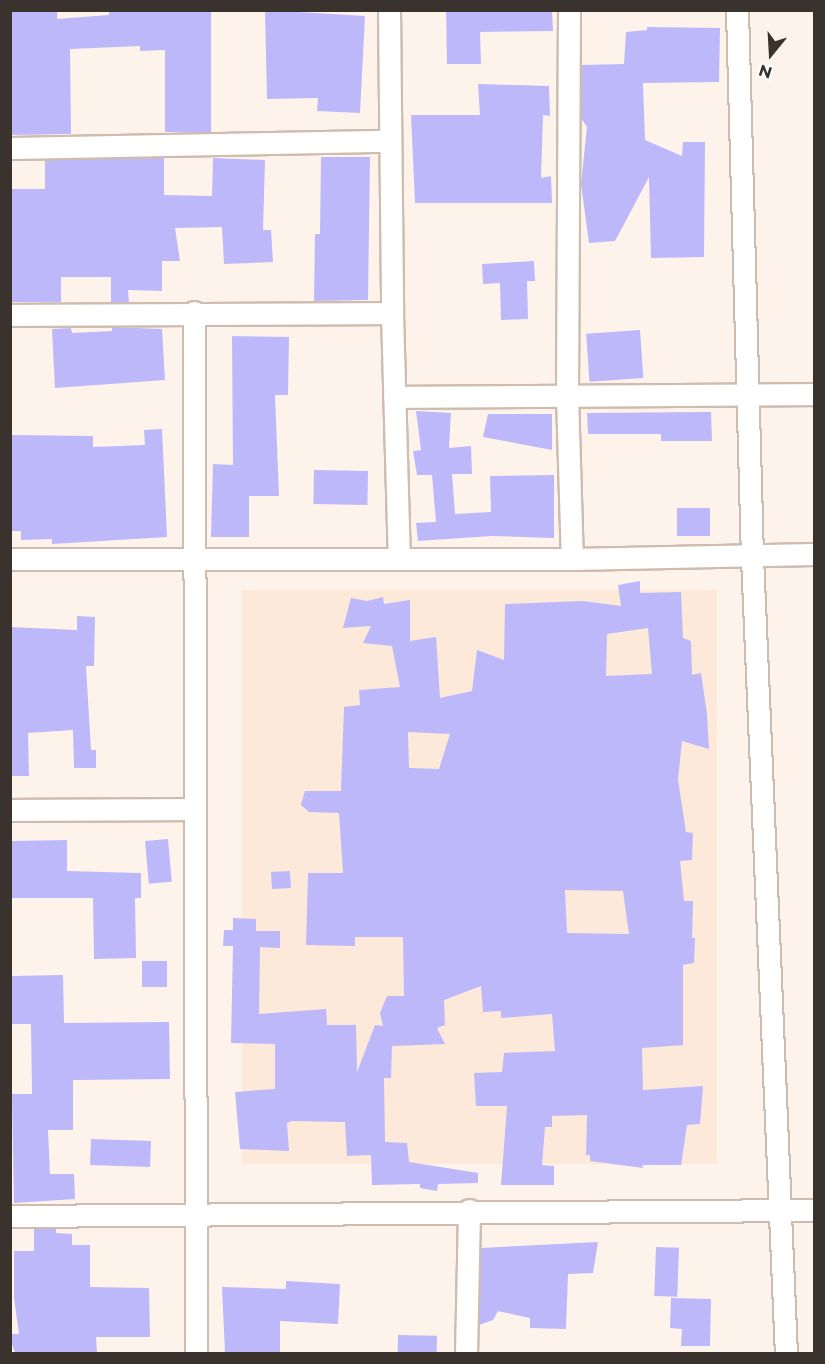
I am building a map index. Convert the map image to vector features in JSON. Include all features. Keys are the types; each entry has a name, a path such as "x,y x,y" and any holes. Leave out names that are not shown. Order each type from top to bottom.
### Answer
{"street":[{"path":"389,10 392,313 399,558"},
{"path":"569,10 567,395 572,559"},
{"path":"737,10 752,557 786,1353"},
{"path":"10,147 389,141"},
{"path":"10,315 194,312 392,313"},
{"path":"194,312 193,809 198,1212 196,1353"},
{"path":"394,397 814,394"},
{"path":"10,559 193,561 399,558 572,559 814,554"},
{"path":"10,810 193,809"},
{"path":"466,1353 469,1210"},
{"path":"10,1216 198,1212 814,1210"}],"shaded area":[{"path":"242,590 717,590 717,1164 242,1164"}],"building":[{"path":"10,10 57,10 57,19 109,15 109,10 211,10 211,132 165,132 165,50 140,51 140,46 70,49 71,134 10,135"},
{"path":"265,10 365,16 360,113 317,111 318,98 267,99"},
{"path":"446,10 552,10 553,31 480,32 481,64 447,64"},
{"path":"647,27 720,28 719,82 643,83 645,140 682,156 683,142 705,142 704,257 651,258 649,177 615,241 589,243 581,184 587,127 581,118 582,65 624,64 626,32 647,30"},
{"path":"478,84 549,86 550,116 543,115 541,178 551,176 552,203 415,203 411,115 480,115"},
{"path":"321,157 370,157 368,300 314,301 315,234 320,234"},
{"path":"164,158 164,195 212,196 213,158 265,160 263,230 271,230 273,262 224,264 222,227 175,228 180,261 162,261 162,291 128,290 129,302 111,302 111,277 61,277 61,302 10,302 10,189 45,189 45,160"},
{"path":"534,261 535,281 527,281 528,319 501,320 500,283 483,284 482,264"},
{"path":"112,327 162,329 165,380 55,388 52,329 71,328 72,333 112,331"},
{"path":"640,330 643,378 589,382 586,334"},
{"path":"232,336 289,337 288,395 275,395 279,496 249,496 249,537 211,537 213,464 233,465"},
{"path":"416,411 451,413 449,448 471,446 472,474 452,474 455,514 491,512 490,476 554,475 554,538 491,536 418,541 416,523 436,522 432,475 417,475 413,451 421,450"},
{"path":"711,412 712,441 661,441 661,434 588,434 587,413"},
{"path":"488,414 552,414 552,450 483,437"},
{"path":"162,429 167,537 52,544 52,539 21,540 21,531 10,531 10,435 93,436 93,447 145,445 144,430"},
{"path":"314,470 368,471 367,505 313,504"},
{"path":"677,508 710,508 710,536 677,536"},
{"path":"640,581 640,593 681,592 683,638 691,641 692,675 701,673 707,714 709,749 682,741 678,780 686,832 693,833 692,860 680,861 684,901 693,901 692,938 695,938 694,963 683,965 683,1045 642,1048 643,1090 703,1086 700,1124 687,1125 681,1165 642,1165 643,1168 590,1161 590,1155 586,1155 587,1115 552,1116 552,1127 545,1127 542,1165 554,1166 554,1185 501,1185 507,1106 476,1106 474,1073 502,1072 504,1053 555,1051 552,1014 501,1018 501,1011 483,1012 481,986 444,1000 445,1025 437,1028 445,1044 392,1046 391,1078 384,1078 385,1142 407,1143 409,1162 478,1173 478,1183 438,1184 437,1191 420,1188 420,1184 372,1185 371,1155 347,1156 345,1122 292,1121 287,1123 289,1151 240,1149 235,1092 275,1089 275,1044 231,1043 233,946 223,946 224,930 233,930 233,918 256,919 256,931 280,931 280,948 260,947 259,1014 326,1009 327,1025 356,1025 357,1072 375,1025 383,1026 380,1013 387,996 404,996 403,937 355,937 355,946 306,945 308,873 343,873 339,813 309,812 301,805 305,791 341,791 344,707 360,705 359,690 400,687 392,646 363,643 371,626 343,628 351,598 367,601 383,597 384,604 410,600 410,641 436,637 440,698 472,691 477,650 504,660 505,604 583,601 621,606 618,585","holes":["648,628 652,674 606,676 607,634","408,732 450,734 439,769 409,768","565,890 623,891 629,934 567,933"]},
{"path":"77,616 95,617 94,666 86,666 91,750 96,750 96,768 74,768 73,730 28,733 29,776 10,776 10,627 77,630"},
{"path":"168,839 172,882 149,884 145,841"},
{"path":"67,840 67,871 141,873 141,898 135,898 136,958 94,959 93,898 12,898 12,841"},
{"path":"290,871 291,888 272,889 271,872"},
{"path":"142,961 167,961 167,987 142,987"},
{"path":"63,975 64,1023 169,1022 170,1079 73,1080 73,1130 48,1130 50,1174 74,1174 75,1199 14,1203 12,1094 32,1094 31,1024 12,1024 11,976"},
{"path":"91,1139 151,1141 150,1167 90,1165"},
{"path":"56,1228 56,1233 72,1234 72,1245 90,1245 90,1287 149,1288 150,1337 96,1337 97,1353 15,1353 10,1337 10,1334 19,1334 14,1298 14,1251 34,1251 34,1229"},
{"path":"598,1242 593,1273 568,1274 566,1329 530,1328 530,1318 498,1311 493,1320 479,1325 481,1248"},
{"path":"656,1247 679,1248 677,1297 654,1296"},
{"path":"286,1281 340,1284 338,1324 280,1321 280,1353 225,1353 222,1287 286,1289"},
{"path":"671,1298 711,1299 710,1346 681,1346 682,1329 670,1328"},
{"path":"398,1335 437,1336 437,1354 398,1353"}]}
